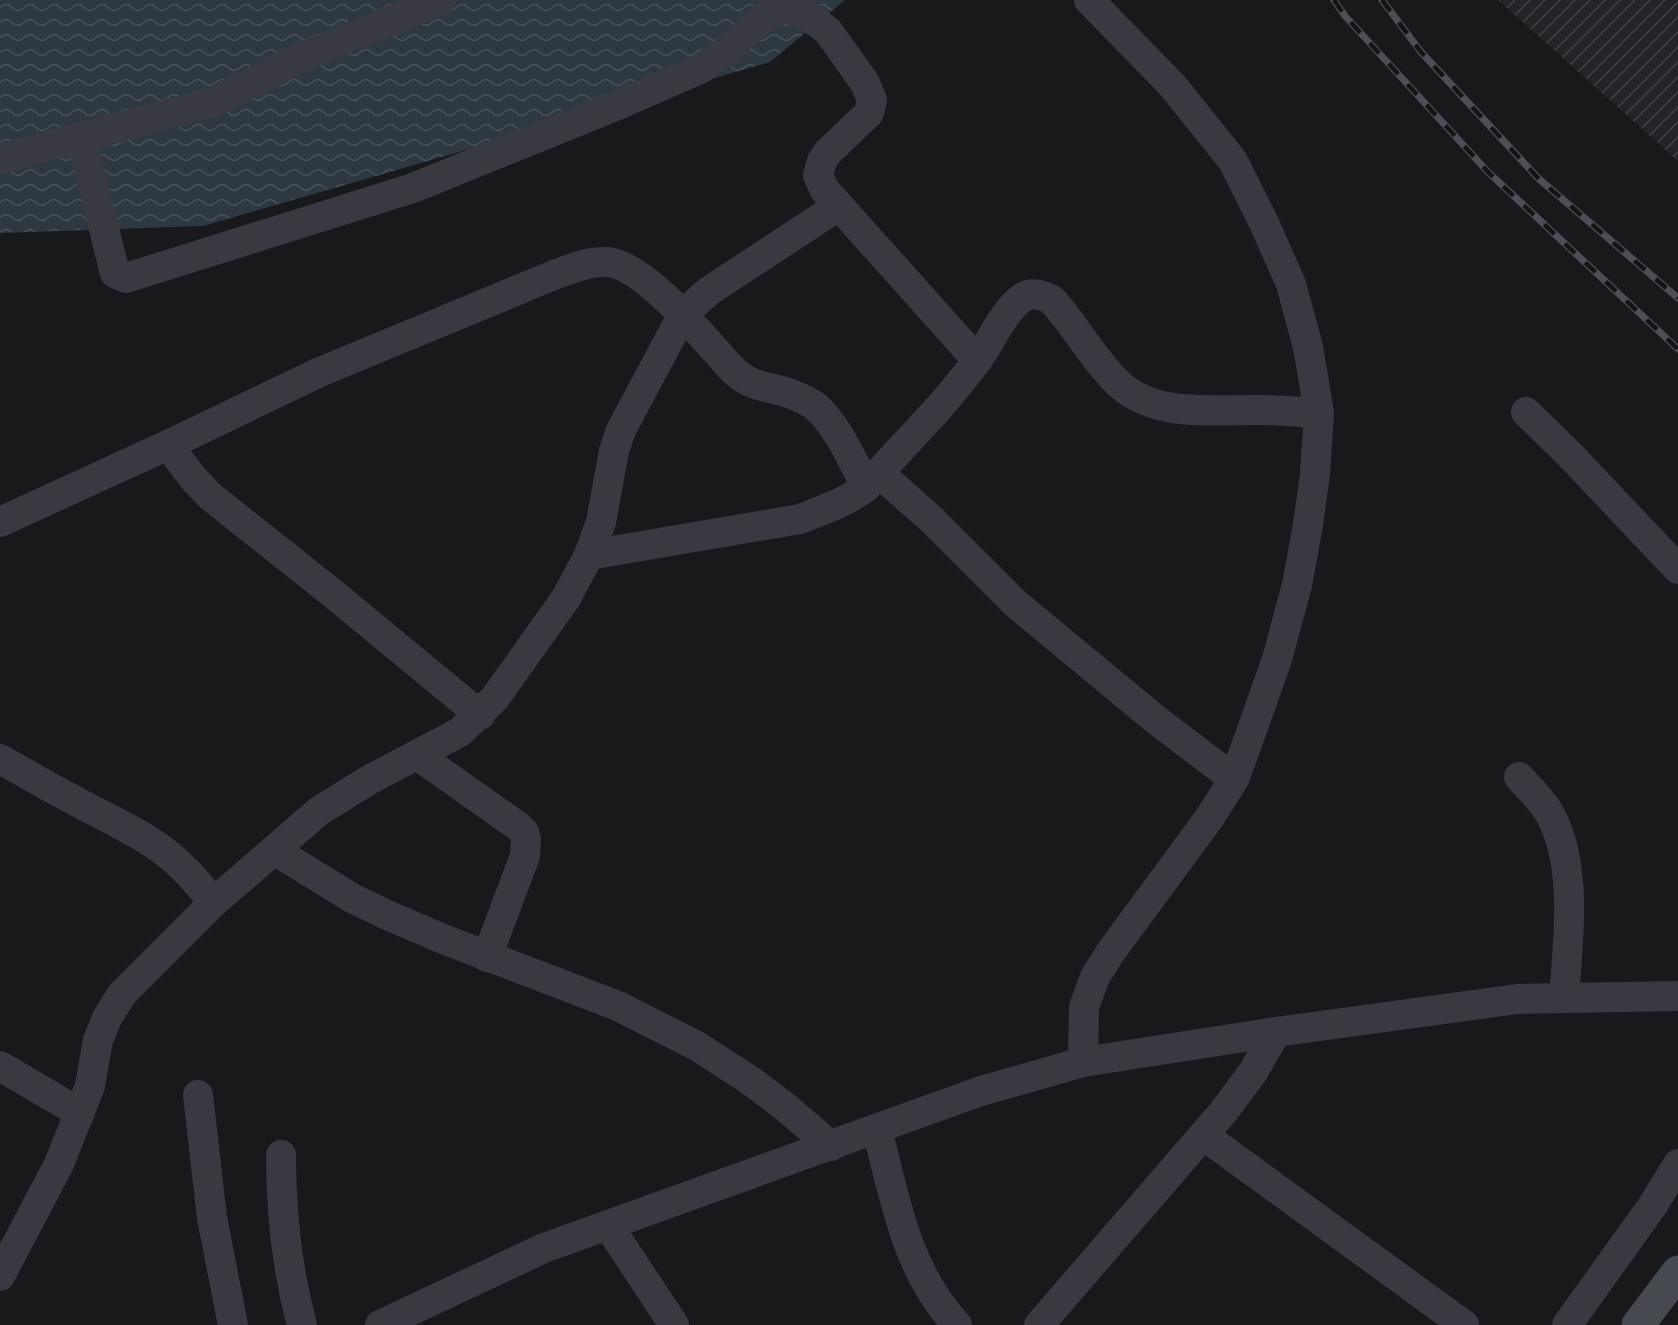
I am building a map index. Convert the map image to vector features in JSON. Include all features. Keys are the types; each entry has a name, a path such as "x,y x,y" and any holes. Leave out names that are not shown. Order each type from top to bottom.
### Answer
{"main road":[{"path":"1638,1325 1678,1272"}],"street":[{"path":"0,159 212,102 305,56 441,0"},
{"path":"1083,1062 1084,1007 1095,977 1234,779 1277,659 1297,585 1314,484 1319,413 1308,347 1291,284 1233,161 1172,85 1089,0"},
{"path":"81,137 115,273 126,279 413,188 620,104 702,68 726,51 765,16 782,9 799,11 812,18 828,32 865,83 873,100 869,113 828,152 822,161 818,175 824,189 837,207 977,360"},
{"path":"0,1276 59,1164 90,1086 98,1040 122,993 213,903 319,811 369,780 460,732 480,715 495,698 560,606 590,555 601,522 614,451 621,430 683,314 709,291 837,207"},
{"path":"0,522 320,372 554,275 588,263 621,264 634,272 683,314 738,375 767,389 801,398 815,406 872,480 931,519 1016,603 1147,712 1234,779"},
{"path":"590,555 800,519 846,500 872,480 936,413 977,360 1007,314 1030,294 1042,294 1052,300 1115,381 1147,402 1174,409 1200,411 1262,410 1319,413"},
{"path":"1526,412 1678,569"},
{"path":"168,445 210,496 480,715"},
{"path":"417,755 524,832 525,856 488,957"},
{"path":"3,766 132,830 163,849 185,868 213,903"},
{"path":"1519,777 1551,815 1561,839 1566,877 1568,927 1564,998"},
{"path":"274,850 370,907 488,957 618,1006 697,1046 751,1081 831,1146"},
{"path":"380,1325 544,1248 981,1091 1083,1062 1276,1032 1517,999 1678,996"},
{"path":"1039,1325 1203,1136 1253,1072 1276,1032"},
{"path":"0,1066 80,1113"},
{"path":"198,1095 212,1218 233,1325"},
{"path":"877,1129 907,1243 930,1291 957,1325"},
{"path":"1203,1136 1464,1325"},
{"path":"281,1155 281,1203 290,1269 302,1325"},
{"path":"1567,1325 1653,1205 1678,1164"},
{"path":"608,1225 674,1325"}],"shaded area":[{"path":"1498,0 1678,0 1678,161"}],"water":[{"path":"0,0 845,0 770,62 203,226 0,233"}],"railway":[{"path":"1334,0 1345,16 1488,172 1678,349"},
{"path":"1382,0 1421,52 1539,179 1678,298"}]}
